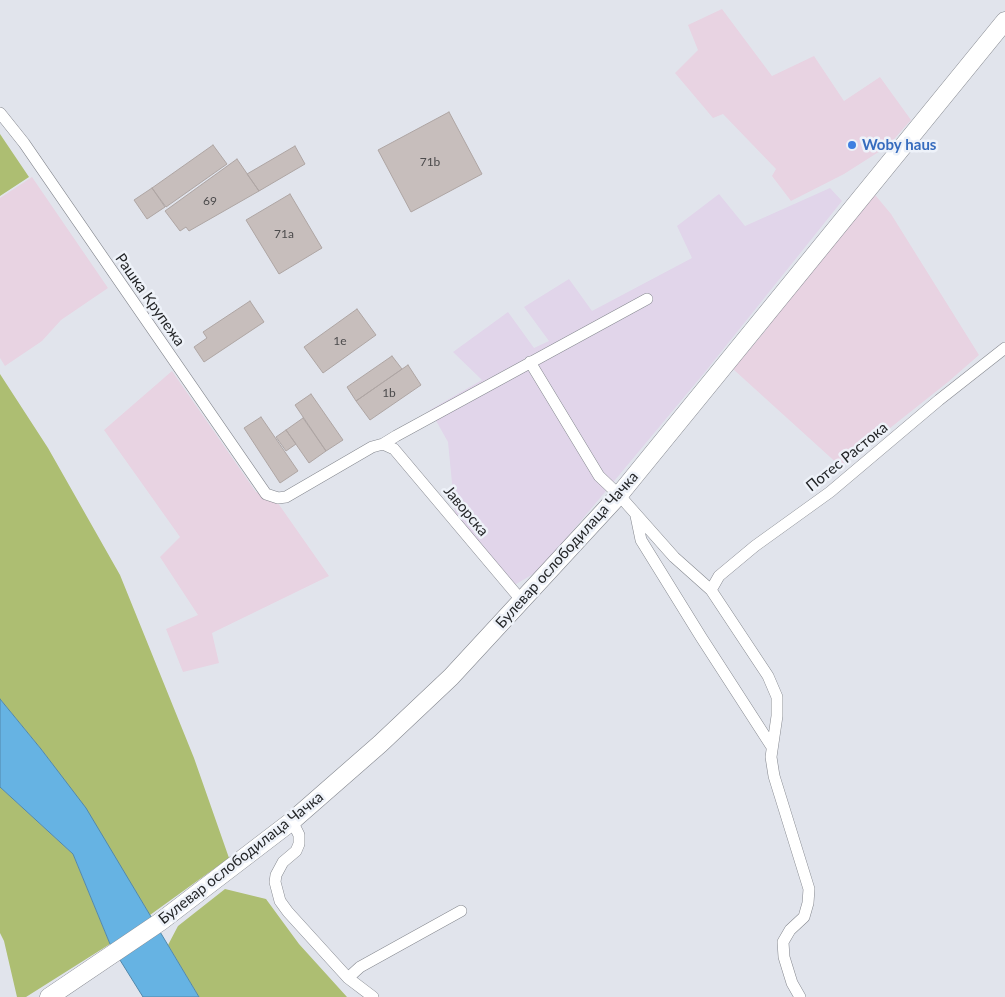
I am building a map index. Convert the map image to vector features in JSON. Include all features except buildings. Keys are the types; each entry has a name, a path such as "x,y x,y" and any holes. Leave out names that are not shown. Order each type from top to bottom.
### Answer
{"main road":[{"name":"Булевар ослободилаца Чачка","path":"49,997 145,932 256,850 292,821 426,702 522,602 619,495 1005,21"}],"street":[{"name":"Рашка Крупежа","path":"0,113 30,151 266,494 278,498 286,497 372,447 383,444"},
{"path":"383,444 647,299"},
{"name":"Потес Растока","path":"711,590 719,576 755,546 830,492 938,400 1005,348"},
{"path":"530,362 599,476 619,495 674,557 711,590 768,676 777,697 777,716 771,757 774,776 809,889 808,904 804,917 790,930 783,942 784,957 792,982 800,997"},
{"name":"Јаворска","path":"383,444 394,449 522,602"},
{"path":"635,515 641,540 772,747"},
{"path":"292,821 299,834 299,844 296,850 279,868 275,882 277,895 288,912 348,978 373,997"},
{"path":"348,978 360,967 462,911"}],"shaded area":[{"path":"722,9 772,76 814,56 844,101 880,77 911,120 888,146 844,174 791,201 772,176 776,169 723,114 713,118 675,73 698,50 688,25"},
{"path":"32,177 108,288 61,320 42,341 5,366 0,358 0,198"},
{"path":"830,188 842,201 705,372 540,570 506,590 456,524 448,442 430,410 482,380 453,352 508,312 534,348 549,341 524,307 569,279 592,311 692,258 677,226 719,194 745,226"},
{"path":"871,190 891,214 979,355 841,467 733,369 765,331 805,275"},
{"path":"172,371 256,492 273,496 329,576 212,633 219,663 183,672 166,629 198,615 160,557 180,537 104,430"}],"green space":[{"path":"0,134 29,177 0,196"},
{"path":"0,374 48,448 120,575 194,758 229,858 150,915 85,808 41,749 0,699"},
{"path":"0,787 73,854 110,944 26,997 17,997 4,941 0,933"},
{"path":"225,889 266,899 299,944 347,997 199,997 168,945 178,926"}],"water":[{"path":"0,699 86,808 199,997 143,997 110,944 73,854 0,787"}],"place":[{"name":"Woby haus","path":"852,145"}]}
